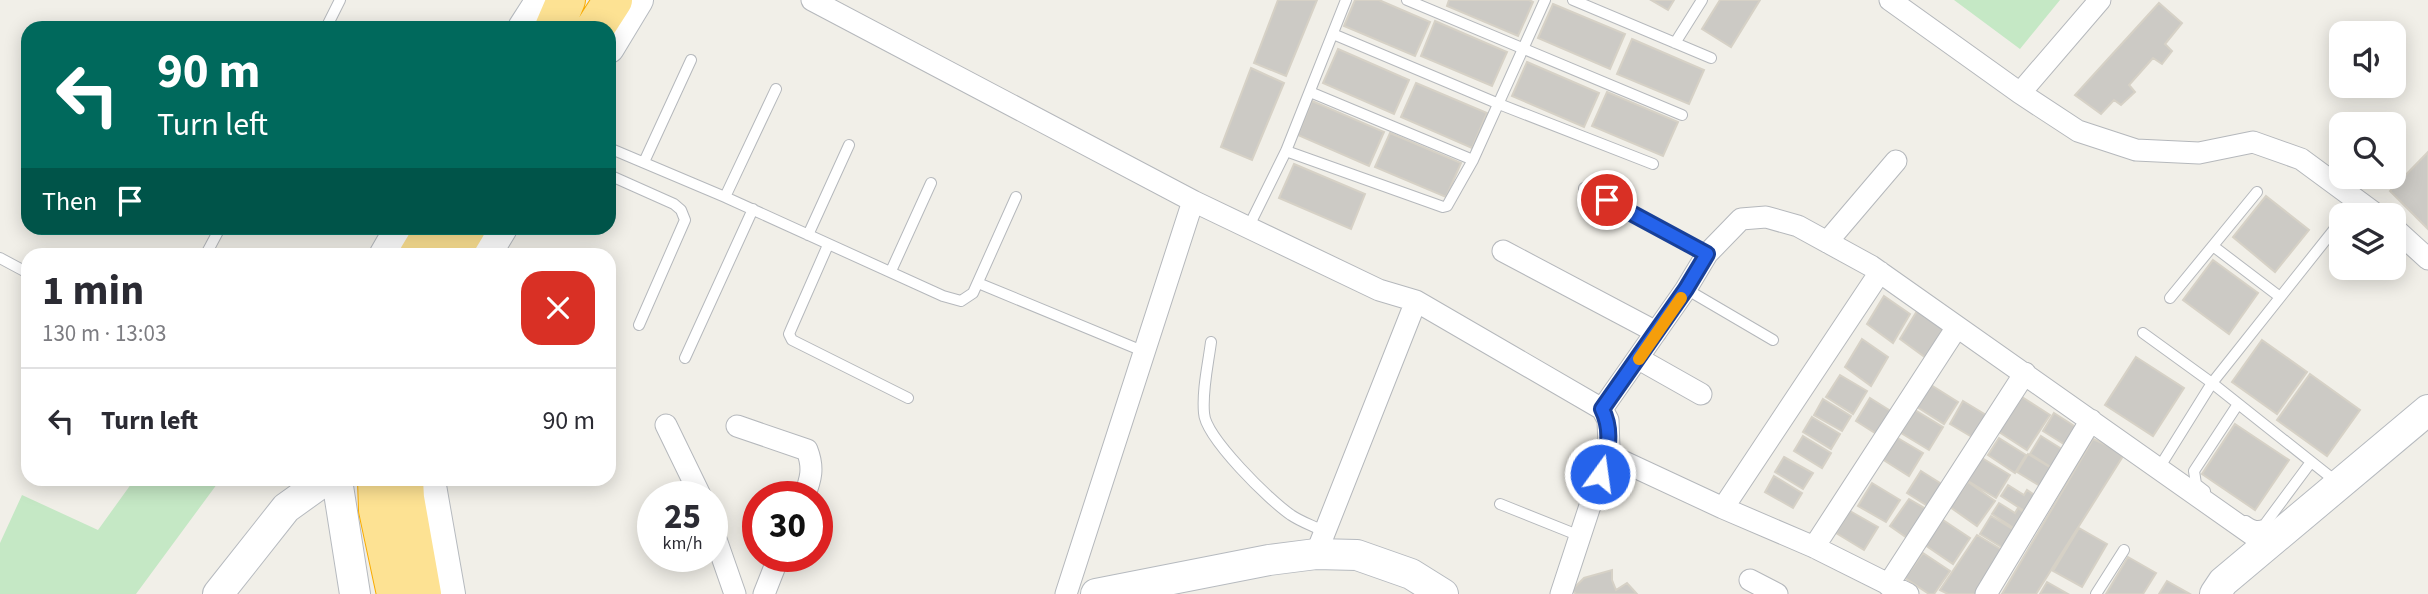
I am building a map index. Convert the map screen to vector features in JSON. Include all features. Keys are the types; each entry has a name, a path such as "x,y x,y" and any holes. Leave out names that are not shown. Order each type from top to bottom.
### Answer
{"highway":[{"path":"558,21 566,0"},
{"path":"598,21 613,0"},
{"path":"377,486 378,510 396,594"},
{"path":"404,486 422,594"}],"street":[{"path":"527,21 540,0"},
{"path":"560,21 573,0"},
{"path":"595,21 601,0"},
{"path":"616,36 638,0"},
{"path":"812,0 1248,228 1379,290 1416,301 1602,409 1608,420 1607,454 1561,594"},
{"path":"1890,0 2078,131 2136,150 2199,153 2253,142 2301,159 2361,203"},
{"path":"2020,93 2100,0"},
{"path":"1828,242 1896,161"},
{"path":"1066,594 1194,201"},
{"path":"1602,409 1639,359 1707,254 1741,219 1766,217 1798,226 1880,272 2267,545"},
{"path":"2406,240 2428,259"},
{"path":"1503,251 1656,332"},
{"path":"1723,508 1880,272"},
{"path":"1321,543 1416,301"},
{"path":"1814,547 1957,327"},
{"path":"1639,359 1701,394"},
{"path":"1607,454 1814,547 1902,592 2025,373"},
{"path":"2215,594 2222,582 2428,411"},
{"path":"1986,594 2091,420"},
{"path":"666,425 693,481"},
{"path":"737,426 807,450 813,469 811,481"},
{"path":"218,594 286,508 317,486"},
{"path":"338,486 355,594"},
{"path":"431,486 450,594"},
{"path":"1096,594 1269,559 1321,543 1411,574 1443,594"},
{"path":"727,572 735,594"},
{"path":"764,594 773,572"},
{"path":"1750,580 1777,594"}],"lane":[{"path":"330,21 340,0"},
{"path":"1248,228 1286,151 1346,0"},
{"path":"1408,0 1682,115"},
{"path":"1286,151 1443,207 1451,202 1473,160 1545,0"},
{"path":"1573,0 1711,58"},
{"path":"1675,43 1702,0"},
{"path":"1333,34 1499,104 1653,164"},
{"path":"643,162 691,60"},
{"path":"725,197 776,89"},
{"path":"1310,92 1473,160"},
{"path":"808,235 849,145"},
{"path":"616,151 943,296 961,301 969,298 978,283 1016,197"},
{"path":"616,178 674,204 681,210 685,220 639,325"},
{"path":"891,271 931,183"},
{"path":"1584,188 1707,254"},
{"path":"2170,298 2257,192"},
{"path":"685,358 752,209"},
{"path":"2159,468 2212,383 2329,236"},
{"path":"828,245 789,334 792,340 908,398"},
{"path":"2213,246 2280,297"},
{"path":"0,258 21,269"},
{"path":"978,283 1145,352"},
{"path":"1686,289 1773,340"},
{"path":"2143,333 2212,383 2340,484"},
{"path":"1211,342 1204,413 1210,432 1277,504 1321,543"},
{"path":"2238,404 2194,471 2196,484 2252,525 2260,527 2270,519 2311,462"},
{"path":"1500,504 1580,536"},
{"path":"2096,594 2124,550"}],"green space":[{"path":"1954,0 2060,0 2020,49"},
{"path":"130,486 216,486 136,594 0,594 0,543 22,495 98,530"}],"building":[{"path":"1278,0 1317,0 1286,76 1254,63"},
{"path":"1355,0 1379,0 1430,22 1415,56 1344,26"},
{"path":"1449,0 1533,2 1518,36 1447,6"},
{"path":"1651,0 1674,0 1668,10"},
{"path":"1720,0 1760,0 1731,47 1702,29"},
{"path":"2159,3 2182,23 2165,44 2172,51 2162,64 2153,58 2129,85 2135,92 2121,105 2114,100 2101,114 2075,95"},
{"path":"1553,4 1625,34 1610,69 1538,38"},
{"path":"1435,21 1507,52 1492,86 1421,56"},
{"path":"1632,39 1704,70 1689,104 1617,74"},
{"path":"1338,49 1409,80 1394,114 1323,83"},
{"path":"1527,62 1599,93 1584,127 1512,96"},
{"path":"1251,68 1284,83 1252,160 1221,147"},
{"path":"1416,83 1487,113 1472,148 1401,117"},
{"path":"1607,92 1678,122 1663,156 1592,126"},
{"path":"1312,101 1384,132 1369,166 1298,135"},
{"path":"1390,133 1461,163 1446,197 1375,167"},
{"path":"2428,152 2428,229 2406,207 2406,203 2402,203 2390,191 2406,189 2406,175"},
{"path":"1294,164 1365,194 1351,229 1279,198"},
{"path":"2266,196 2309,230 2275,272 2233,237"},
{"path":"2213,260 2258,293 2229,334 2183,300"},
{"path":"1884,296 1910,314 1893,343 1867,324"},
{"path":"1917,311 1943,329 1926,358 1900,339"},
{"path":"1862,339 1888,357 1871,386 1845,367"},
{"path":"2262,340 2307,372 2277,414 2232,382"},
{"path":"2136,357 2184,388 2153,436 2105,405"},
{"path":"2310,374 2360,410 2327,456 2277,420"},
{"path":"1840,375 1867,391 1853,414 1826,397"},
{"path":"1931,385 1958,402 1944,424 1917,407"},
{"path":"2022,397 2050,415 2027,450 1999,432"},
{"path":"1870,398 1897,415 1883,438 1856,421"},
{"path":"1823,399 1851,416 1842,431 1814,415"},
{"path":"1963,401 1991,418 1977,440 1950,424"},
{"path":"1915,410 1943,427 1929,450 1901,433"},
{"path":"2054,413 2082,431 2070,448 2043,431"},
{"path":"1812,417 1840,434 1831,449 1803,432"},
{"path":"2235,424 2289,460 2255,510 2202,474"},
{"path":"1803,436 1831,453 1822,468 1794,451"},
{"path":"2041,436 2068,453 2057,471 2030,454"},
{"path":"1896,437 1923,453 1909,476 1882,459"},
{"path":"1999,438 2026,455 2015,473 1988,455"},
{"path":"2093,439 2125,453 2036,594 2002,594"},
{"path":"2028,454 2056,471 2045,489 2017,472"},
{"path":"1784,457 1813,473 1803,489 1775,472"},
{"path":"1982,458 2010,475 1996,498 1968,481"},
{"path":"1921,471 1948,488 1934,510 1907,493"},
{"path":"1774,476 1802,493 1793,508 1765,492"},
{"path":"1968,482 1995,501 1977,526 1950,507"},
{"path":"1872,483 1900,500 1886,522 1858,506"},
{"path":"2008,485 2024,495 2027,490 2039,498 2029,514 2001,496"},
{"path":"1909,499 1933,513 1913,542 1890,526"},
{"path":"1999,503 2015,513 2018,508 2029,516 2020,532 1992,514"},
{"path":"1850,511 1878,527 1864,550 1836,533"},
{"path":"1991,516 2019,533 2008,551 1980,534"},
{"path":"1943,520 1970,538 1953,564 1925,545"},
{"path":"2079,528 2107,544 2082,587 2053,571"},
{"path":"1977,535 2007,553 1981,594 1948,594 1940,590"},
{"path":"1923,553 1950,571 1934,594 1929,594 1905,578"},
{"path":"2128,557 2156,573 2143,594 2106,594"},
{"path":"1612,570 1616,590 1627,583 1637,594 1576,594 1572,590 1584,578"},
{"path":"2167,581 2190,594 2159,594"},
{"path":"2047,582 2068,594 2040,594"}],"slow traffic":[{"path":"1639,359 1681,298"}],"route":[{"path":"1600,474 1609,447 1608,420 1602,409 1639,359 1707,254 1607,200"}]}
